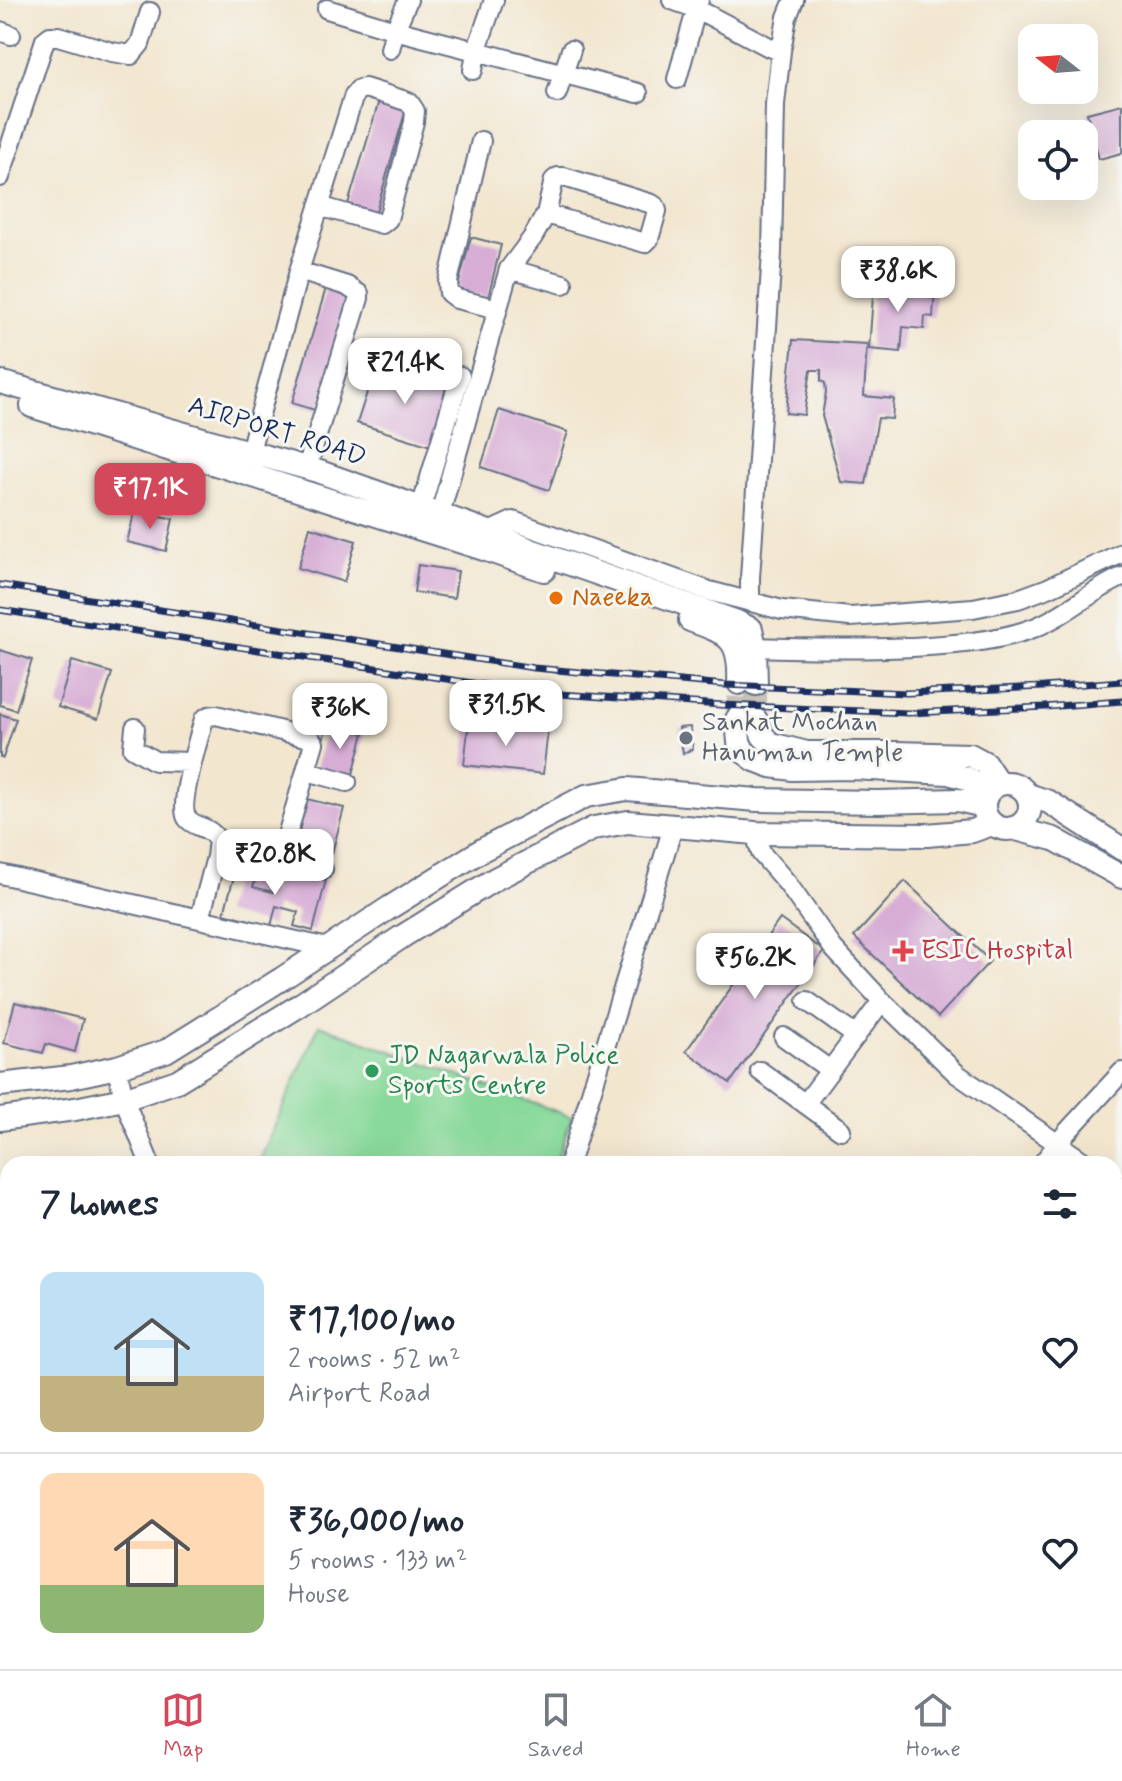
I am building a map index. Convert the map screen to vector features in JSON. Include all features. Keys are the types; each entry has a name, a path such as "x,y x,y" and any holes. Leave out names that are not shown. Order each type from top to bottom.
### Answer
{"main road":[{"name":"AIRPORT ROAD","path":"0,382 312,470 430,511 487,541"},
{"name":"AIRPORT ROAD","path":"0,396 487,541 527,556"},
{"path":"527,556 751,629 755,647 747,684 734,642 713,628 527,556"},
{"path":"0,1119 124,1099 177,1081 495,879 594,828 628,822 755,833 927,835 972,831 995,807 1006,782 1019,785 1028,795 1028,816 1019,826 995,807 966,778 948,773 771,766 744,752 739,742 746,720"},
{"path":"0,1085 71,1077 117,1067 166,1051 482,850 586,796 627,789 757,800 958,800 995,807 1122,877"},
{"path":"1028,795 1049,802 1122,849"}],"street":[{"path":"392,40 408,0"},
{"path":"474,61 494,0"},
{"path":"672,0 698,4 769,47 781,51"},
{"path":"750,602 772,253 775,104 787,17 794,0"},
{"path":"677,79 698,4"},
{"path":"327,9 392,40 474,61 563,74 638,93"},
{"path":"0,177 45,40 58,36 131,55 140,44 150,12"},
{"path":"557,93 571,50"},
{"path":"250,451 299,271 319,206 354,95 365,88 409,102 415,111 414,122 388,219 382,224 319,206"},
{"path":"481,141 448,282 449,293 457,299 498,309"},
{"path":"430,511 509,269 546,214 554,180 558,177 652,204 657,211 645,243 546,214"},
{"path":"509,269 563,284"},
{"path":"299,271 347,286 359,294 312,470"},
{"path":"312,470 350,360"},
{"path":"430,511 460,376"},
{"path":"487,541 513,521 709,591 782,610 850,617 973,608 1018,599 1122,553"},
{"path":"755,647 845,650 964,643 1027,631 1122,577"},
{"path":"1048,588 1059,615"},
{"path":"281,856 314,743 310,738 216,715 209,716 204,719 192,762 184,809 186,816 218,840 323,869"},
{"path":"135,728 133,748 155,761 192,762"},
{"path":"307,771 347,782"},
{"path":"571,1156 673,827"},
{"path":"755,833 761,853 787,883 833,948 882,1001 957,1074 1076,1156"},
{"path":"200,918 218,840"},
{"path":"0,874 328,948"},
{"path":"807,1001 856,1036"},
{"path":"805,1104 882,1001"},
{"path":"784,1037 830,1070"},
{"path":"117,1067 124,1099 147,1156"},
{"path":"760,1071 841,1130"},
{"path":"1048,1156 1122,1072"}],"green space":[{"name":"JD Nagarwala Police Sports Centre","path":"319,1025 572,1117 558,1156 262,1156"}],"building":[{"path":"379,101 406,109 376,212 348,204"},
{"path":"1122,104 1122,153 1099,159 1098,120 1089,120 1087,113"},
{"path":"471,237 501,245 488,298 457,290"},
{"path":"874,283 935,288 933,317 925,316 924,329 903,327 901,352 869,349"},
{"path":"326,288 353,296 318,411 292,403"},
{"path":"793,340 867,344 864,396 894,399 892,419 878,418 866,484 841,482 822,416 826,392 825,383 821,381 821,370 811,370 804,415 786,413"},
{"path":"376,365 453,390 434,447 357,423"},
{"path":"499,410 568,432 549,490 481,467"},
{"path":"144,471 182,480 174,513 136,504"},
{"path":"135,510 173,519 166,551 127,542"},
{"path":"310,527 356,541 344,582 298,568"},
{"path":"418,565 458,571 454,598 414,592"},
{"path":"0,650 32,660 16,710 0,705"},
{"path":"72,661 112,673 98,719 58,707"},
{"path":"0,714 16,719 3,758 0,757"},
{"path":"469,721 548,730 543,774 464,765"},
{"path":"327,724 364,733 352,778 316,769"},
{"name":"Sankat Mochan Hanuman Temple","path":"690,727 693,749 683,753 679,728"},
{"path":"307,799 344,808 332,853 296,844"},
{"path":"238,862 259,867 253,887 273,892 280,867 326,880 313,931 294,926 298,912 276,906 271,926 224,913"},
{"path":"905,881 990,961 938,1017 854,937"},
{"path":"780,919 824,951 730,1083 686,1051"},
{"path":"15,1002 83,1019 75,1052 46,1044 43,1053 4,1043"}],"tunnel":[{"path":"737,719 739,683"},
{"path":"756,684 756,720"}],"railway":[{"path":"0,585 534,668 725,685 907,693 1122,681"},
{"path":"0,610 530,692 908,713 1122,701"}],"place":[{"name":"Naeeka","path":"556,598"},
{"name":"Sankat Mochan Hanuman Temple","path":"686,738"},
{"name":"ESIC Hospital","path":"903,951"},
{"name":"JD Nagarwala Police Sports Centre","path":"372,1071"}]}
